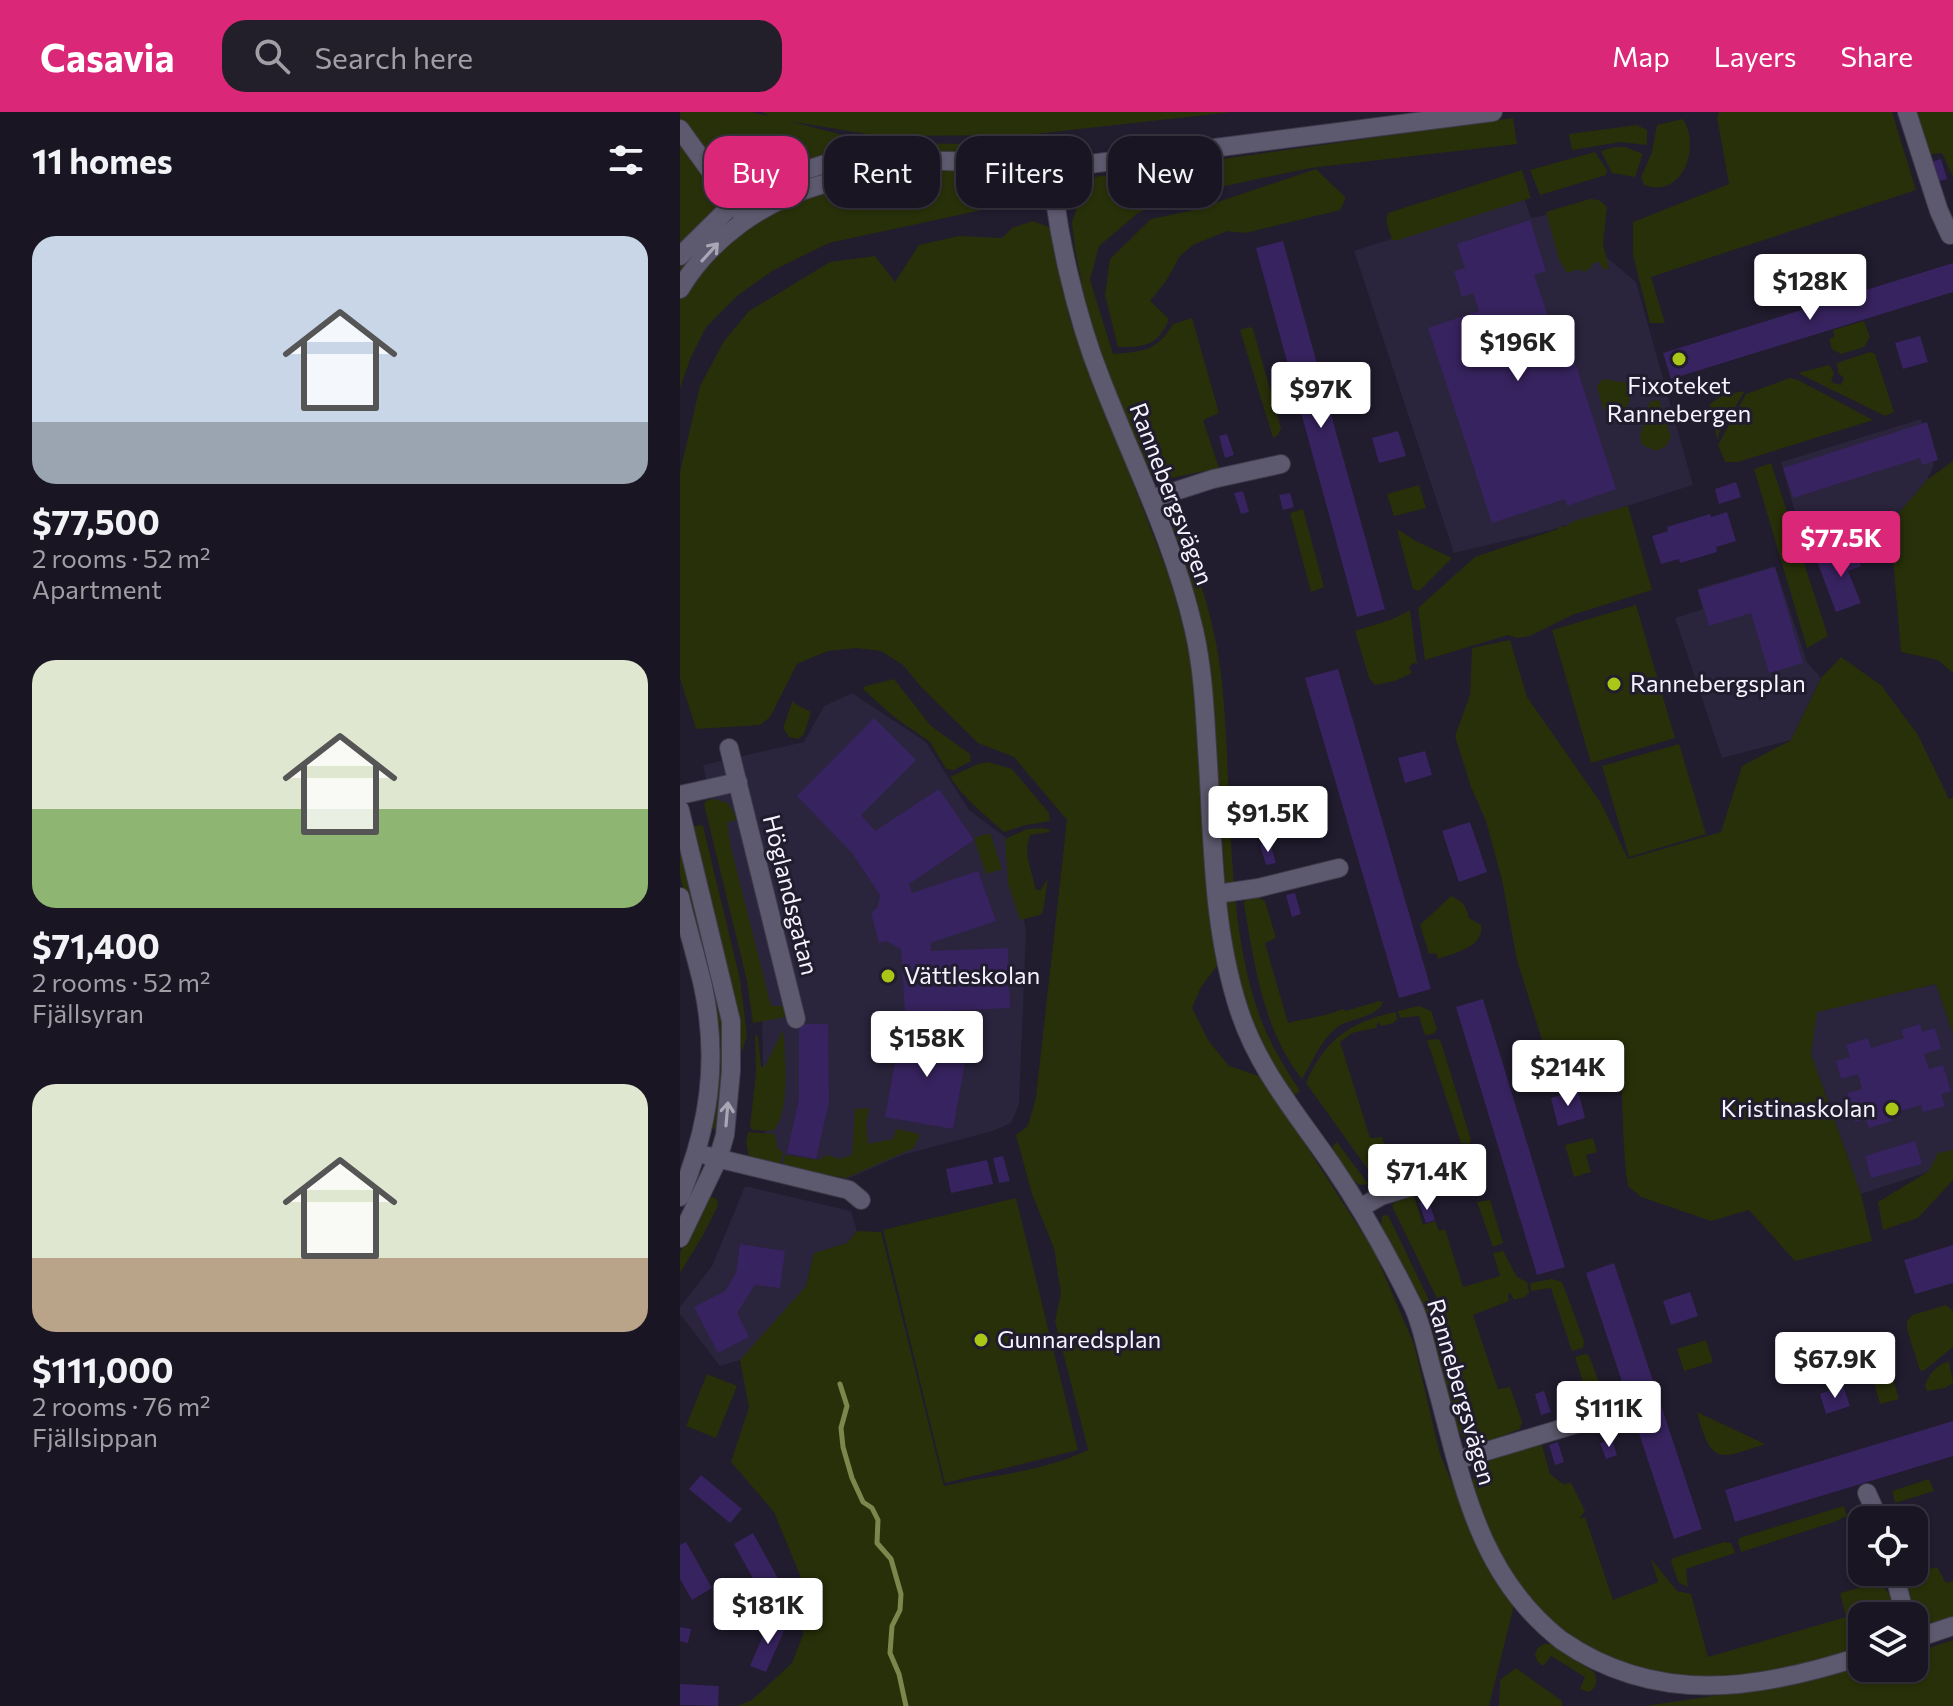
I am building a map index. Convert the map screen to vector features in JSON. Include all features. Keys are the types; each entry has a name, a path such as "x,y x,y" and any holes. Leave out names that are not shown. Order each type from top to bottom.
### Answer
{"street":[{"path":"1092,163 1493,112"},
{"path":"1907,112 1939,211 1950,235"},
{"path":"680,129 704,163"},
{"path":"680,289 709,252 746,219 824,184"},
{"path":"680,256 729,208"},
{"path":"736,208 746,219"},
{"name":"Rannebergsvägen","path":"1058,208 1064,246 1090,350 1175,559 1195,633 1206,731 1222,943 1239,1010 1255,1053 1360,1208 1415,1311 1477,1528 1488,1552 1509,1587 1541,1622 1589,1659 1655,1685 1717,1689 1764,1684 1848,1660"},
{"path":"1151,499 1213,479 1281,464"},
{"name":"Höglandsgatan","path":"729,748 796,1019"},
{"path":"680,795 738,782"},
{"path":"680,810 731,1021 731,1071 725,1135 718,1159 680,1238"},
{"path":"1217,894 1271,885 1339,868"},
{"path":"680,897 703,987 711,1056 710,1091 698,1153 680,1197"},
{"path":"698,1153 849,1190 861,1200"},
{"path":"1360,1208 1381,1196 1470,1169"},
{"path":"1457,1460 1600,1417"},
{"path":"1867,1493 1873,1506"},
{"path":"1928,1634 1953,1626"}],"shaded area":[{"path":"1523,195 1531,218 1554,213 1636,282 1693,485 1552,530 1454,553 1354,251"},
{"path":"1921,419 1934,465 1927,480 1890,523 1806,551 1781,462"},
{"path":"1775,566 1807,662 1821,678 1791,740 1722,758 1675,618 1703,609 1697,589"},
{"name":"Vättleskolan","path":"852,693 926,742 969,810 1013,843 1026,933 1019,1105 1011,1123 993,1131 902,1155 847,1179 765,1159 762,1019 703,765 804,742 824,706"},
{"name":"Kristinaskolan","path":"1936,984 1953,1034 1953,1164 1861,1194 1811,1054 1816,1012"},
{"path":"745,1186 851,1211 857,1231 847,1243 814,1253 806,1286 781,1317 740,1360 720,1366 680,1314 680,1307 712,1266"}],"green space":[{"path":"680,112 752,112 768,116 762,112 1232,112 1026,135 879,136 789,121 847,136 824,136 824,208 940,208 940,144 956,144 956,208 991,208 829,243 772,271 737,296 706,327 680,388"},
{"path":"1719,112 1892,112 1916,190 1651,277 1665,323 1650,323 1633,255 1633,222 1729,184 1717,117"},
{"path":"1917,112 1953,112 1953,177 1942,153 1930,154"},
{"path":"1513,118 1517,144 1310,168 1222,187 1222,159"},
{"path":"1683,119 1690,144 1685,168 1669,185 1644,185 1641,177 1652,152 1657,125"},
{"path":"1637,125 1647,130 1647,145 1620,142 1572,150 1569,134"},
{"path":"1625,147 1643,154 1635,177 1612,173 1601,151"},
{"path":"1595,152 1607,170 1606,175 1540,195 1530,170"},
{"path":"1316,169 1346,198 1340,210 1245,233 1227,231 1193,245 1180,256 1150,301 1169,319 1160,335 1143,345 1118,347 1105,295 1110,259 1151,219 1200,208 1222,208 1222,201"},
{"path":"1522,170 1531,198 1392,240 1386,221 1388,213"},
{"path":"1108,175 1108,208 1150,208 1138,213 1099,246 1090,280 1113,354 1155,345 1173,324 1192,318 1219,413 1203,420 1219,468 1162,480 1151,475 1111,380 1088,314 1075,250 1072,222 1077,208 1092,208 1092,177"},
{"path":"1590,199 1599,200 1607,207 1603,244 1609,268 1604,270 1599,262 1593,263 1584,272 1579,269 1567,273 1559,259 1546,212"},
{"path":"1033,221 1051,228 1070,320 1170,579 1200,690 1206,832 1217,966 1201,987 1192,1008 1208,1040 1229,1066 1262,1077 1374,1251 1414,1344 1440,1454 1475,1538 1514,1605 1489,1706 737,1706 752,1700 792,1663 803,1635 802,1580 774,1512 731,1462 749,1407 740,1360 806,1286 814,1253 847,1243 857,1231 881,1232 944,1486 1034,1468 1088,1450 1055,1321 1061,1294 1054,1248 1032,1194 1016,1135 1028,1126 1036,1097 1067,820 1014,757 978,743 903,665 881,651 857,648 828,651 797,664 770,717 760,725 696,729 680,678 680,472 700,386 724,341 749,311 830,262 875,256 895,282 919,245 959,236 1002,238 1012,228"},
{"path":"1864,321 1870,337 1864,347 1841,354 1832,349 1829,339 1835,336 1833,330"},
{"path":"1253,329 1281,428 1273,438 1240,330"},
{"path":"1870,352 1875,354 1894,412 1885,416 1798,373 1829,365 1834,373 1831,382 1841,385 1844,378 1838,373 1837,363"},
{"path":"1790,378 1873,420 1738,462 1725,462 1718,445 1746,394"},
{"path":"1603,379 1635,384 1621,413 1610,415 1603,408 1597,386"},
{"path":"1745,391 1719,433 1718,441 1710,404 1723,395"},
{"path":"1659,400 1671,437 1666,446 1657,451 1642,445 1640,436 1649,404"},
{"path":"1953,461 1953,673 1938,660 1901,652 1890,523 1927,480"},
{"path":"1771,463 1828,636 1807,648 1754,469"},
{"path":"1419,485 1426,508 1394,516 1387,494"},
{"path":"1628,506 1652,590 1572,615 1530,636 1517,638 1508,635 1425,660 1418,608 1475,557 1574,521"},
{"path":"1303,509 1324,587 1311,592 1290,513"},
{"path":"1175,510 1217,647 1241,942 1250,986 1264,1027 1300,1091 1293,1096 1259,1042 1238,974 1228,927 1213,693 1199,612 1169,523"},
{"path":"1397,529 1452,558 1419,591 1413,589"},
{"name":"Rannebergsplan","path":"1636,605 1675,738 1591,763 1552,630"},
{"path":"1410,610 1417,664 1409,667 1412,673 1375,685 1369,678 1355,631"},
{"path":"1510,640 1527,697 1601,803 1628,859 1721,832 1742,766 1791,740 1821,678 1841,657 1881,685 1918,735 1949,799 1953,798 1953,1034 1936,984 1817,1012 1811,1054 1861,1194 1872,1241 1795,1261 1749,1210 1711,1221 1641,1197 1628,1186 1620,1073 1542,1040 1517,960 1502,880 1486,821 1471,787 1455,736 1470,695 1472,648"},
{"path":"894,679 931,726 970,754 971,761 954,770 946,769 930,742 894,717 863,689"},
{"path":"793,700 811,712 804,734 798,739 789,737 783,728"},
{"path":"1679,744 1706,834 1629,857 1602,766"},
{"path":"988,762 1012,769 1049,813 1050,821 1004,832 975,806 950,777"},
{"path":"714,799 728,803 737,819 727,823 731,848 771,1006 786,1006 791,1016 753,1023 747,981 704,804"},
{"path":"703,826 740,979 747,1036 742,1052 733,1001 690,827"},
{"path":"1043,828 1050,832 1030,835 1027,846 1036,890 1041,890 1048,878 1043,912 1020,920 1008,883 1005,839 1027,829"},
{"path":"680,831 720,1003 724,1045 719,1129 707,1128 715,1082 690,918 680,875"},
{"path":"990,833 1002,869 986,874 974,838"},
{"path":"1256,896 1265,901 1276,938 1265,943 1288,1023 1383,1002 1376,1011 1344,1023 1333,1031 1302,1079 1278,1039 1262,995 1244,904 1245,900"},
{"path":"1451,896 1464,905 1469,918 1481,925 1481,933 1467,948 1438,959 1436,953 1429,954 1420,925"},
{"path":"1419,1006 1431,1011 1437,1029 1433,1034 1425,1035 1419,1016 1400,1018 1398,1011"},
{"path":"1396,1012 1397,1019 1393,1023 1381,1026 1378,1022 1376,1028 1352,1033 1340,1042 1370,1138 1382,1137 1394,1174 1390,1183 1380,1186 1306,1083 1321,1055 1340,1035 1365,1021"},
{"path":"783,1030 786,1083 779,1122 773,1131 753,1130 750,1127 756,1073 755,1034 764,1068"},
{"path":"1438,1039 1471,1140 1469,1144 1461,1143 1427,1040"},
{"path":"869,1108 866,1124 868,1144 893,1139 896,1129 920,1134 914,1148 846,1178 783,1167 785,1155 818,1160 828,1155 839,1159 852,1155 855,1109"},
{"path":"748,1132 775,1134 777,1148 783,1152 781,1166 749,1158"},
{"path":"1593,1138 1597,1152 1586,1155 1591,1172 1574,1177 1565,1145"},
{"path":"1337,1142 1368,1184 1360,1185 1352,1180 1331,1148"},
{"path":"1953,1150 1953,1180 1918,1218 1883,1230 1878,1202 1929,1171 1938,1153"},
{"path":"708,1196 717,1199 718,1205 680,1273 680,1253"},
{"path":"1414,1196 1423,1225 1435,1221 1439,1231 1445,1229 1463,1287 1500,1276 1493,1253 1503,1251 1517,1277 1527,1282 1529,1292 1525,1297 1514,1300 1510,1293 1509,1301 1473,1315 1498,1389 1510,1387 1522,1422 1520,1429 1484,1443 1479,1439 1442,1309 1392,1206 1395,1202"},
{"name":"Gunnaredsplan","path":"1016,1198 1078,1450 945,1483 883,1230"},
{"path":"1490,1200 1503,1243 1493,1247 1477,1202"},
{"path":"1388,1215 1432,1306 1472,1441 1457,1429 1424,1311 1381,1225 1382,1216"},
{"path":"1552,1279 1562,1282 1584,1341 1583,1348 1572,1351 1551,1288 1531,1291 1530,1283"},
{"path":"1946,1305 1953,1311 1953,1347 1920,1371 1907,1321 1912,1315"},
{"path":"1706,1340 1713,1362 1684,1371 1677,1349"},
{"path":"1589,1355 1599,1383 1597,1388 1586,1391 1575,1357"},
{"path":"1949,1361 1953,1383 1945,1388 1927,1391 1925,1386 1931,1374"},
{"path":"1891,1373 1899,1399 1880,1404 1873,1379"},
{"path":"707,1374 737,1386 716,1438 686,1426"},
{"path":"1697,1412 1765,1444 1737,1453 1719,1454 1707,1442"},
{"path":"1541,1442 1550,1474 1563,1484 1571,1483 1585,1511 1579,1519 1585,1517 1613,1600 1658,1582 1651,1559 1677,1591 1691,1594 1708,1657 1846,1617 1840,1593 1865,1586 1883,1586 1891,1602 1848,1602 1848,1651 1752,1677 1686,1680 1632,1669 1565,1635 1529,1598 1496,1550 1472,1483 1476,1469 1493,1459"},
{"path":"1929,1479 1934,1491 1895,1503 1892,1491"},
{"path":"1844,1506 1847,1516 1834,1522 1741,1552 1739,1538"},
{"path":"1724,1542 1731,1543 1735,1553 1686,1569 1688,1587 1679,1583 1671,1562 1673,1558"},
{"path":"1937,1567 1946,1583 1953,1581 1953,1617 1930,1624 1928,1602 1910,1602 1906,1589 1906,1586 1928,1586 1928,1569"},
{"path":"1953,1640 1953,1706 1645,1706 1767,1688 1848,1670 1848,1682 1928,1682 1928,1648"},
{"path":"1544,1644 1551,1644 1594,1672 1594,1688 1589,1692 1580,1689 1585,1677 1551,1656 1543,1666 1537,1661 1535,1654"},
{"path":"1516,1668 1562,1701 1562,1706 1499,1706 1500,1680"}],"building":[{"path":"1941,159 1947,179 1937,182 1931,162"},
{"path":"1530,220 1546,271 1534,275 1549,319 1560,316 1616,489 1567,506 1565,499 1492,523 1428,328 1479,311 1473,293 1462,297 1454,271 1465,268 1457,244"},
{"path":"1283,241 1385,609 1357,617 1256,248"},
{"path":"1953,263 1953,292 1671,379 1663,353"},
{"path":"1920,336 1928,362 1903,369 1895,343"},
{"path":"1927,422 1938,460 1922,465 1920,458 1793,498 1783,468"},
{"path":"1398,431 1406,456 1379,463 1372,438"},
{"path":"1227,434 1234,455 1225,458 1219,436"},
{"path":"1736,482 1741,497 1719,504 1715,489"},
{"path":"1243,491 1249,512 1241,514 1234,493"},
{"path":"1290,493 1294,507 1283,510 1279,495"},
{"path":"1727,512 1736,541 1716,547 1717,552 1680,563 1679,559 1661,564 1652,536 1668,531 1667,527"},
{"path":"1854,548 1861,566 1848,571 1861,603 1836,612 1817,561"},
{"path":"1775,567 1803,663 1769,673 1751,613 1709,626 1698,590"},
{"path":"1338,669 1431,989 1399,998 1305,678"},
{"path":"874,718 916,760 861,815 875,831 939,789 974,840 909,884 912,893 978,871 996,921 930,943 931,951 1008,948 1010,1008 905,1013 901,949 886,941 879,943 871,913 878,907 880,895 852,853 797,796"},
{"path":"1425,751 1432,775 1405,783 1398,758"},
{"path":"1470,822 1487,872 1459,882 1442,831"},
{"path":"1270,842 1276,863 1266,865 1260,845"},
{"path":"1295,893 1301,914 1292,917 1286,895"},
{"path":"1483,999 1565,1267 1537,1275 1456,1007"},
{"path":"799,1024 828,1024 829,1102 816,1159 787,1153 799,1099"},
{"path":"1920,1024 1922,1032 1935,1028 1941,1049 1924,1054 1929,1069 1943,1065 1951,1091 1941,1094 1945,1106 1923,1112 1921,1105 1890,1114 1892,1121 1869,1128 1866,1119 1855,1122 1847,1093 1862,1089 1858,1074 1841,1079 1836,1061 1850,1057 1846,1045 1868,1038 1871,1048 1904,1038 1901,1030"},
{"path":"901,1029 969,1041 953,1129 885,1117"},
{"path":"1578,1090 1585,1118 1558,1126 1551,1098"},
{"path":"1915,1141 1922,1164 1871,1178 1865,1156"},
{"path":"1421,1144 1427,1164 1417,1167 1411,1146"},
{"path":"1003,1156 1010,1181 999,1183 993,1158"},
{"path":"987,1160 993,1184 951,1193 946,1169"},
{"path":"1428,1200 1435,1220 1426,1223 1419,1203"},
{"path":"740,1244 785,1251 780,1288 755,1285 737,1313 749,1337 718,1353 694,1307 725,1291 736,1273"},
{"path":"1953,1245 1953,1283 1915,1294 1904,1260"},
{"path":"1614,1263 1702,1529 1674,1539 1586,1273"},
{"path":"1690,1292 1698,1316 1671,1325 1663,1301"},
{"path":"1843,1386 1850,1406 1826,1414 1820,1394"},
{"path":"1544,1391 1551,1412 1541,1415 1535,1394"},
{"path":"1953,1421 1953,1456 1735,1522 1725,1490"},
{"path":"1612,1440 1617,1455 1606,1459 1600,1443"},
{"path":"1558,1442 1564,1462 1555,1465 1549,1445"},
{"path":"701,1475 742,1509 730,1523 689,1489"},
{"path":"753,1533 780,1582 761,1593 734,1544"},
{"path":"686,1542 712,1588 692,1600 680,1579 680,1545"},
{"path":"770,1619 786,1626 766,1672 750,1666"},
{"path":"680,1627 691,1629 688,1643 680,1641"},
{"path":"680,1684 719,1686 718,1706 680,1705"}],"waterway":[{"path":"840,1384 847,1406 841,1428 843,1447 852,1478 863,1502 872,1508 878,1520 877,1543 891,1559 901,1594 900,1610 892,1626 890,1653 899,1674 906,1706"}],"place":[{"name":"Fixoteket Rannebergen","path":"1679,359"},
{"name":"Rannebergsplan","path":"1614,684"},
{"name":"Vättleskolan","path":"888,976"},
{"name":"Kristinaskolan","path":"1892,1109"},
{"name":"Gunnaredsplan","path":"981,1340"}]}
